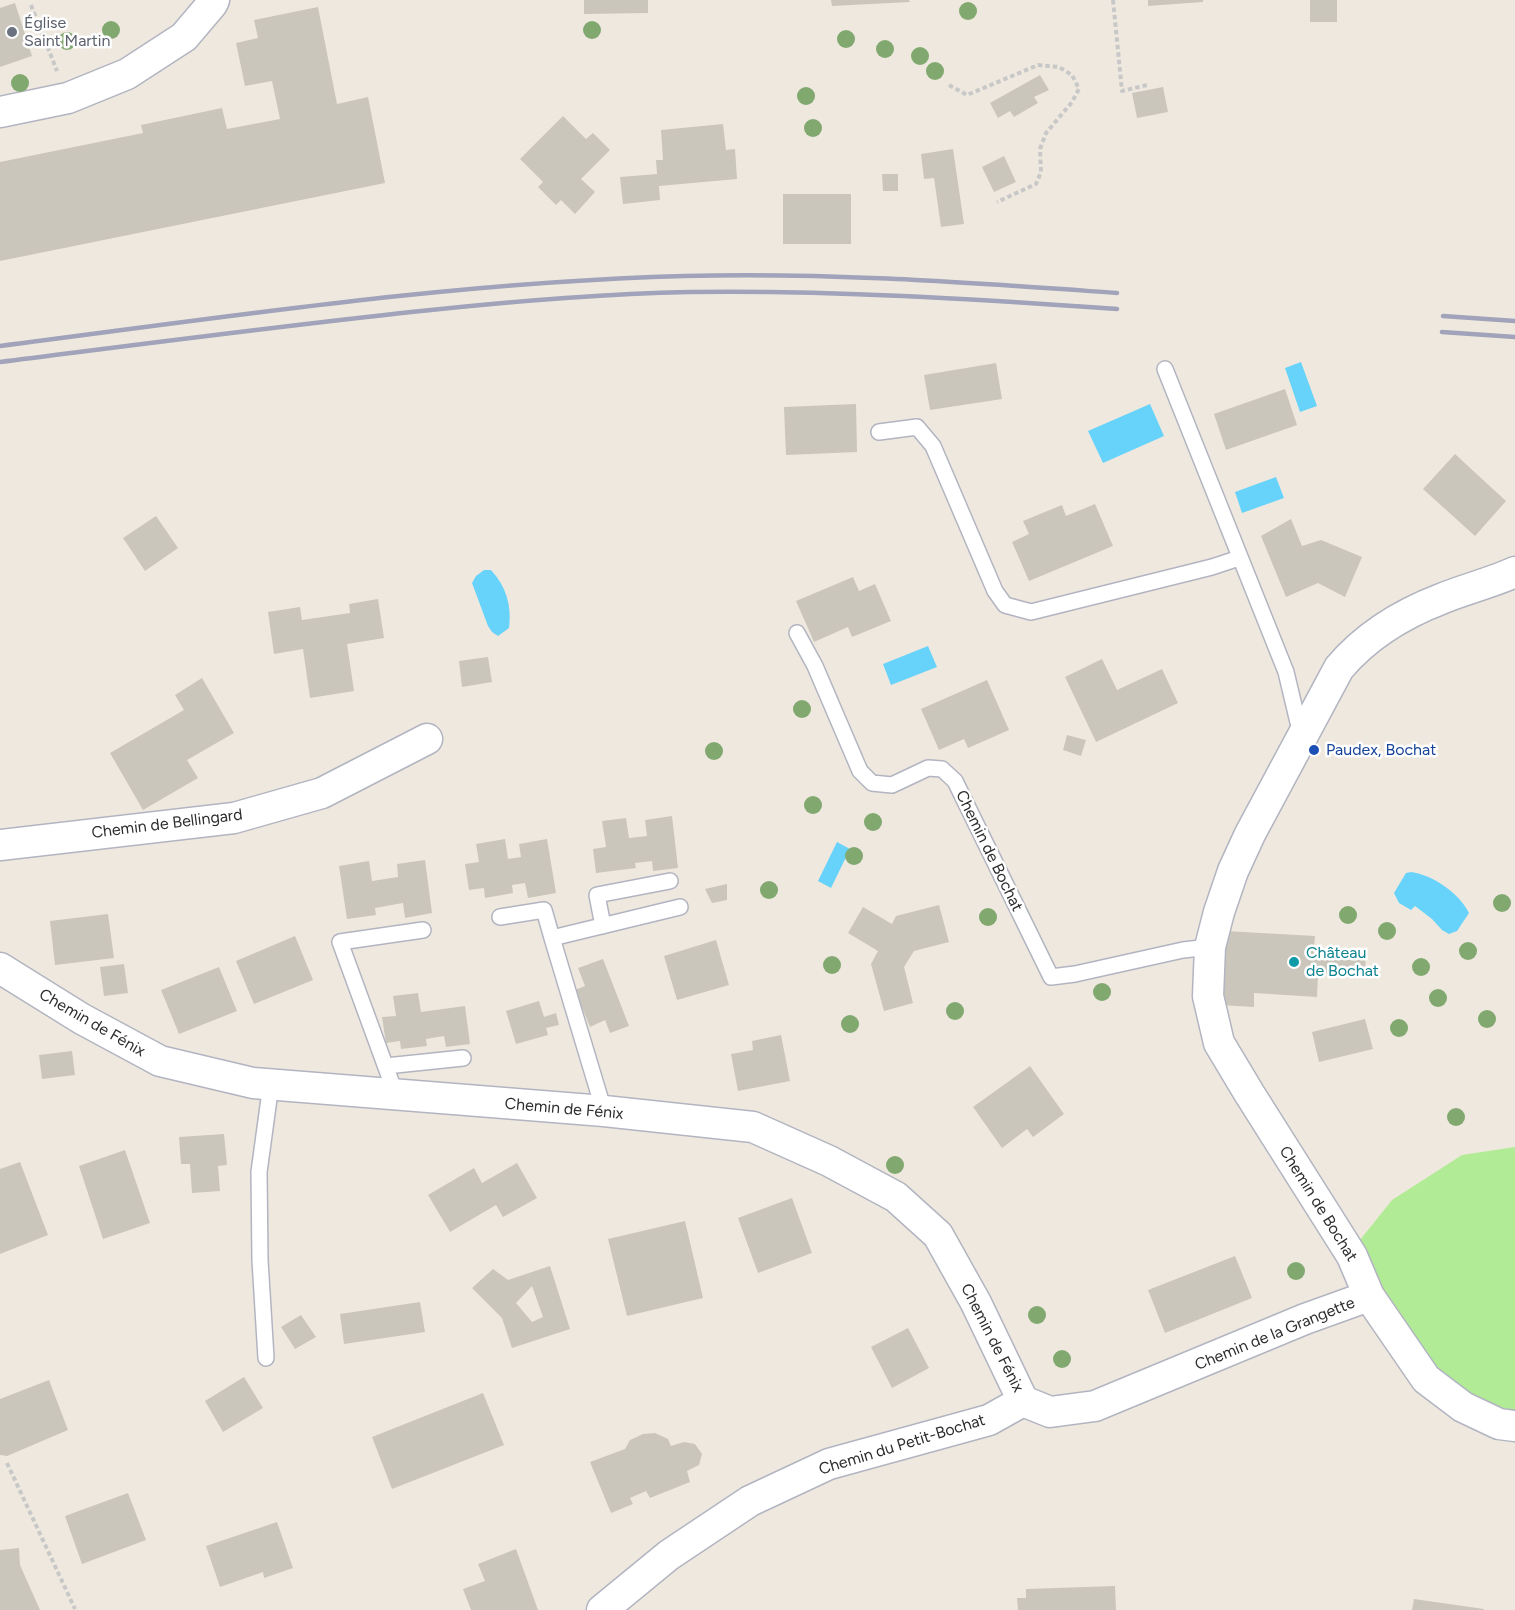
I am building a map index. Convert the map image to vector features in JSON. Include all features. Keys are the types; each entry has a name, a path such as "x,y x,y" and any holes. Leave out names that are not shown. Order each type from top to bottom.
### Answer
{"street":[{"path":"0,112 68,98 127,74 184,38 214,0"},
{"name":"Chemin de Bochat","path":"1369,1296 1352,1256 1248,1093 1219,1043 1208,996 1210,947 1233,871 1250,834 1339,668 1350,655 1380,630 1407,614 1515,572"},
{"name":"Chemin de Bellingard","path":"0,845 234,818 322,793 427,739"},
{"name":"Chemin de Fénix","path":"0,968 82,1019 160,1061 253,1083 604,1112 753,1127 830,1161 896,1197 938,1235 976,1303 1023,1401"},
{"name":"Chemin de la Grangette","path":"1023,1401 1050,1412 1095,1406 1369,1296 1426,1379 1463,1407 1498,1424 1515,1426"},
{"name":"Chemin du Petit-Bochat","path":"602,1610 669,1555 750,1501 830,1464 989,1420 1023,1401"}],"lane":[{"path":"1165,369 1286,672 1302,738"},
{"path":"879,432 917,427 933,446 995,591 1005,605 1031,612 1212,567 1239,558"},
{"name":"Chemin de Bochat","path":"797,633 815,666 860,771 872,783 892,785 928,768 942,769 955,781 1051,977 1076,974 1183,950 1210,947"},
{"path":"603,926 597,895 670,881"},
{"path":"552,938 680,907"},
{"path":"500,917 544,910 604,1112"},
{"path":"396,1095 340,942 423,930"},
{"path":"386,1066 463,1058"},
{"path":"266,1358 260,1260 259,1172 271,1084"}],"path":[{"path":"1113,0 1122,91 1147,85"},
{"path":"31,5 68,98"},
{"path":"949,86 967,95 1038,65 1059,67 1072,75 1079,89 1072,102 1046,132 1040,149 1041,172 1036,184 997,202"},
{"path":"7,1463 75,1609"}],"green space":[{"path":"1515,1147 1515,1417 1470,1397 1433,1371 1382,1298 1356,1245 1392,1200 1462,1155"}],"water":[{"path":"1301,362 1317,406 1300,412 1285,368"},
{"path":"1150,404 1164,436 1103,463 1088,431"},
{"path":"1276,477 1284,498 1242,513 1235,492"},
{"path":"484,570 491,570 496,576 509,604 509,628 498,636 488,626 472,583 476,576"},
{"path":"928,646 937,667 891,685 883,664"},
{"path":"837,842 850,849 831,888 818,881"},
{"path":"1411,872 1428,877 1444,886 1465,906 1469,913 1457,931 1449,934 1415,906 1411,910 1399,903 1394,893 1406,873"}],"building":[{"path":"584,0 648,0 648,13 584,14"},
{"path":"831,0 909,0 910,2 832,6"},
{"path":"1148,0 1203,0 1203,2 1148,6"},
{"path":"1310,0 1337,0 1337,22 1310,22"},
{"name":"Église Saint Martin","path":"15,3 32,56 0,67 0,8"},
{"path":"318,7 337,104 368,97 385,183 0,261 0,162 143,133 141,125 222,108 227,129 280,119 272,81 245,86 236,43 258,38 254,20"},
{"path":"1040,75 1049,90 1034,97 1038,103 1014,117 1010,111 998,118 990,103"},
{"path":"1163,87 1168,112 1137,118 1132,93"},
{"path":"563,116 586,139 593,133 610,150 581,179 595,192 575,214 561,200 556,205 538,187 543,182 520,159"},
{"path":"723,124 726,150 735,149 737,179 659,186 660,200 623,204 620,177 657,174 656,160 663,160 661,130"},
{"path":"953,149 964,224 941,227 934,178 924,179 921,154"},
{"path":"1004,156 1016,182 994,192 982,167"},
{"path":"882,174 898,174 898,191 883,191"},
{"path":"783,194 851,194 851,244 783,244"},
{"path":"996,363 1002,399 930,410 924,375"},
{"path":"1285,389 1297,425 1226,450 1214,414"},
{"path":"856,404 857,452 786,455 784,407"},
{"path":"1455,454 1506,501 1475,536 1423,489"},
{"path":"1095,504 1113,546 1029,581 1012,542 1029,534 1023,521 1062,505 1066,516"},
{"path":"156,516 178,548 145,571 123,538"},
{"path":"1291,519 1302,546 1321,540 1362,557 1345,597 1318,583 1286,597 1261,536"},
{"path":"853,577 859,591 875,584 891,621 852,637 848,627 814,642 796,601"},
{"path":"378,599 384,638 347,644 354,691 310,698 303,649 274,654 268,612 300,607 302,620 350,613 349,604"},
{"path":"488,657 492,682 462,687 459,661"},
{"path":"1102,659 1117,690 1162,669 1178,703 1096,742 1065,677"},
{"path":"202,678 234,733 187,760 198,778 143,810 110,753 184,710 175,695"},
{"path":"987,680 1009,730 968,748 964,739 939,750 921,709"},
{"path":"1067,735 1086,740 1081,756 1063,750"},
{"path":"672,816 678,868 653,871 652,861 635,863 636,868 596,873 593,849 606,847 602,821 626,818 629,838 647,836 645,820"},
{"path":"505,839 508,859 521,857 519,844 547,839 556,893 528,898 525,883 512,885 513,893 485,898 484,888 469,890 465,864 479,862 476,844"},
{"path":"425,860 432,913 405,918 403,903 375,908 376,915 347,919 339,866 369,861 372,881 398,877 397,864"},
{"path":"727,884 727,900 712,903 705,889"},
{"path":"939,905 949,942 914,951 904,967 913,1003 884,1011 871,964 878,951 848,933 863,907 892,924 896,916"},
{"path":"108,914 114,958 55,965 50,921"},
{"name":"Château de Bochat","path":"1225,931 1315,936 1314,948 1366,950 1365,976 1318,973 1317,997 1254,993 1254,1007 1220,1005"},
{"path":"295,936 313,980 254,1004 236,961"},
{"path":"716,940 729,985 677,1000 664,956"},
{"path":"603,959 629,1026 610,1033 605,1020 590,1027 575,990 585,986 578,968"},
{"path":"124,964 128,993 104,996 100,967"},
{"path":"219,967 237,1011 179,1034 161,990"},
{"path":"418,993 421,1012 465,1006 470,1044 446,1047 444,1036 426,1039 427,1046 401,1049 400,1041 386,1043 382,1017 396,1016 393,996"},
{"path":"539,1001 544,1017 556,1013 559,1025 546,1028 548,1035 516,1044 506,1011"},
{"path":"1365,1019 1373,1049 1319,1062 1312,1032"},
{"path":"781,1035 790,1081 738,1091 731,1054 753,1050 752,1041"},
{"path":"72,1051 75,1075 42,1079 39,1055"},
{"path":"1030,1066 1064,1114 1033,1137 1027,1129 1002,1148 973,1107"},
{"path":"224,1134 227,1165 218,1166 220,1191 192,1193 190,1164 181,1164 179,1137"},
{"path":"125,1150 150,1223 103,1239 79,1166"},
{"path":"20,1162 48,1235 0,1254 0,1169"},
{"path":"517,1163 537,1198 503,1217 496,1205 450,1232 428,1195 474,1168 482,1183"},
{"path":"792,1198 812,1253 758,1273 738,1218"},
{"path":"685,1221 703,1298 627,1316 608,1239"},
{"path":"1235,1256 1252,1298 1165,1333 1148,1290"},
{"path":"550,1266 570,1329 512,1348 502,1318 472,1288 493,1269 508,1280","holes":["532,1286 543,1317 532,1322 516,1303"]},
{"path":"420,1302 425,1332 344,1344 340,1314"},
{"path":"301,1315 316,1337 295,1349 281,1327"},
{"path":"908,1328 929,1368 892,1388 871,1347"},
{"path":"244,1377 263,1408 223,1432 205,1401"},
{"path":"49,1380 68,1430 7,1456 0,1455 0,1399"},
{"path":"483,1393 504,1445 392,1489 372,1437"},
{"path":"655,1433 668,1439 671,1446 684,1442 695,1444 702,1454 699,1465 687,1471 690,1482 650,1498 646,1491 630,1498 633,1504 611,1513 590,1462 625,1449 630,1440 643,1434"},
{"path":"128,1493 146,1540 82,1564 65,1516"},
{"path":"277,1522 293,1568 264,1578 263,1572 220,1587 206,1546"},
{"path":"19,1548 20,1565 40,1610 0,1610 0,1550"},
{"path":"516,1549 538,1610 471,1610 463,1589 485,1581 478,1564"},
{"path":"1115,1586 1116,1610 1018,1610 1017,1598 1026,1598 1026,1589"},
{"path":"1414,1599 1484,1609 1484,1610 1412,1610"}],"railway":[{"path":"0,346 341,302 512,285 598,280 684,276 793,276 901,279 1117,293"},
{"path":"0,362 377,316 624,294 689,292 850,294 1117,309"},
{"path":"1443,316 1515,321"},
{"path":"1442,332 1515,337"}],"place":[{"name":"Église Saint Martin","path":"12,32"},
{"name":"Paudex, Bochat","path":"1314,750"},
{"name":"Château de Bochat","path":"1294,962"}]}
